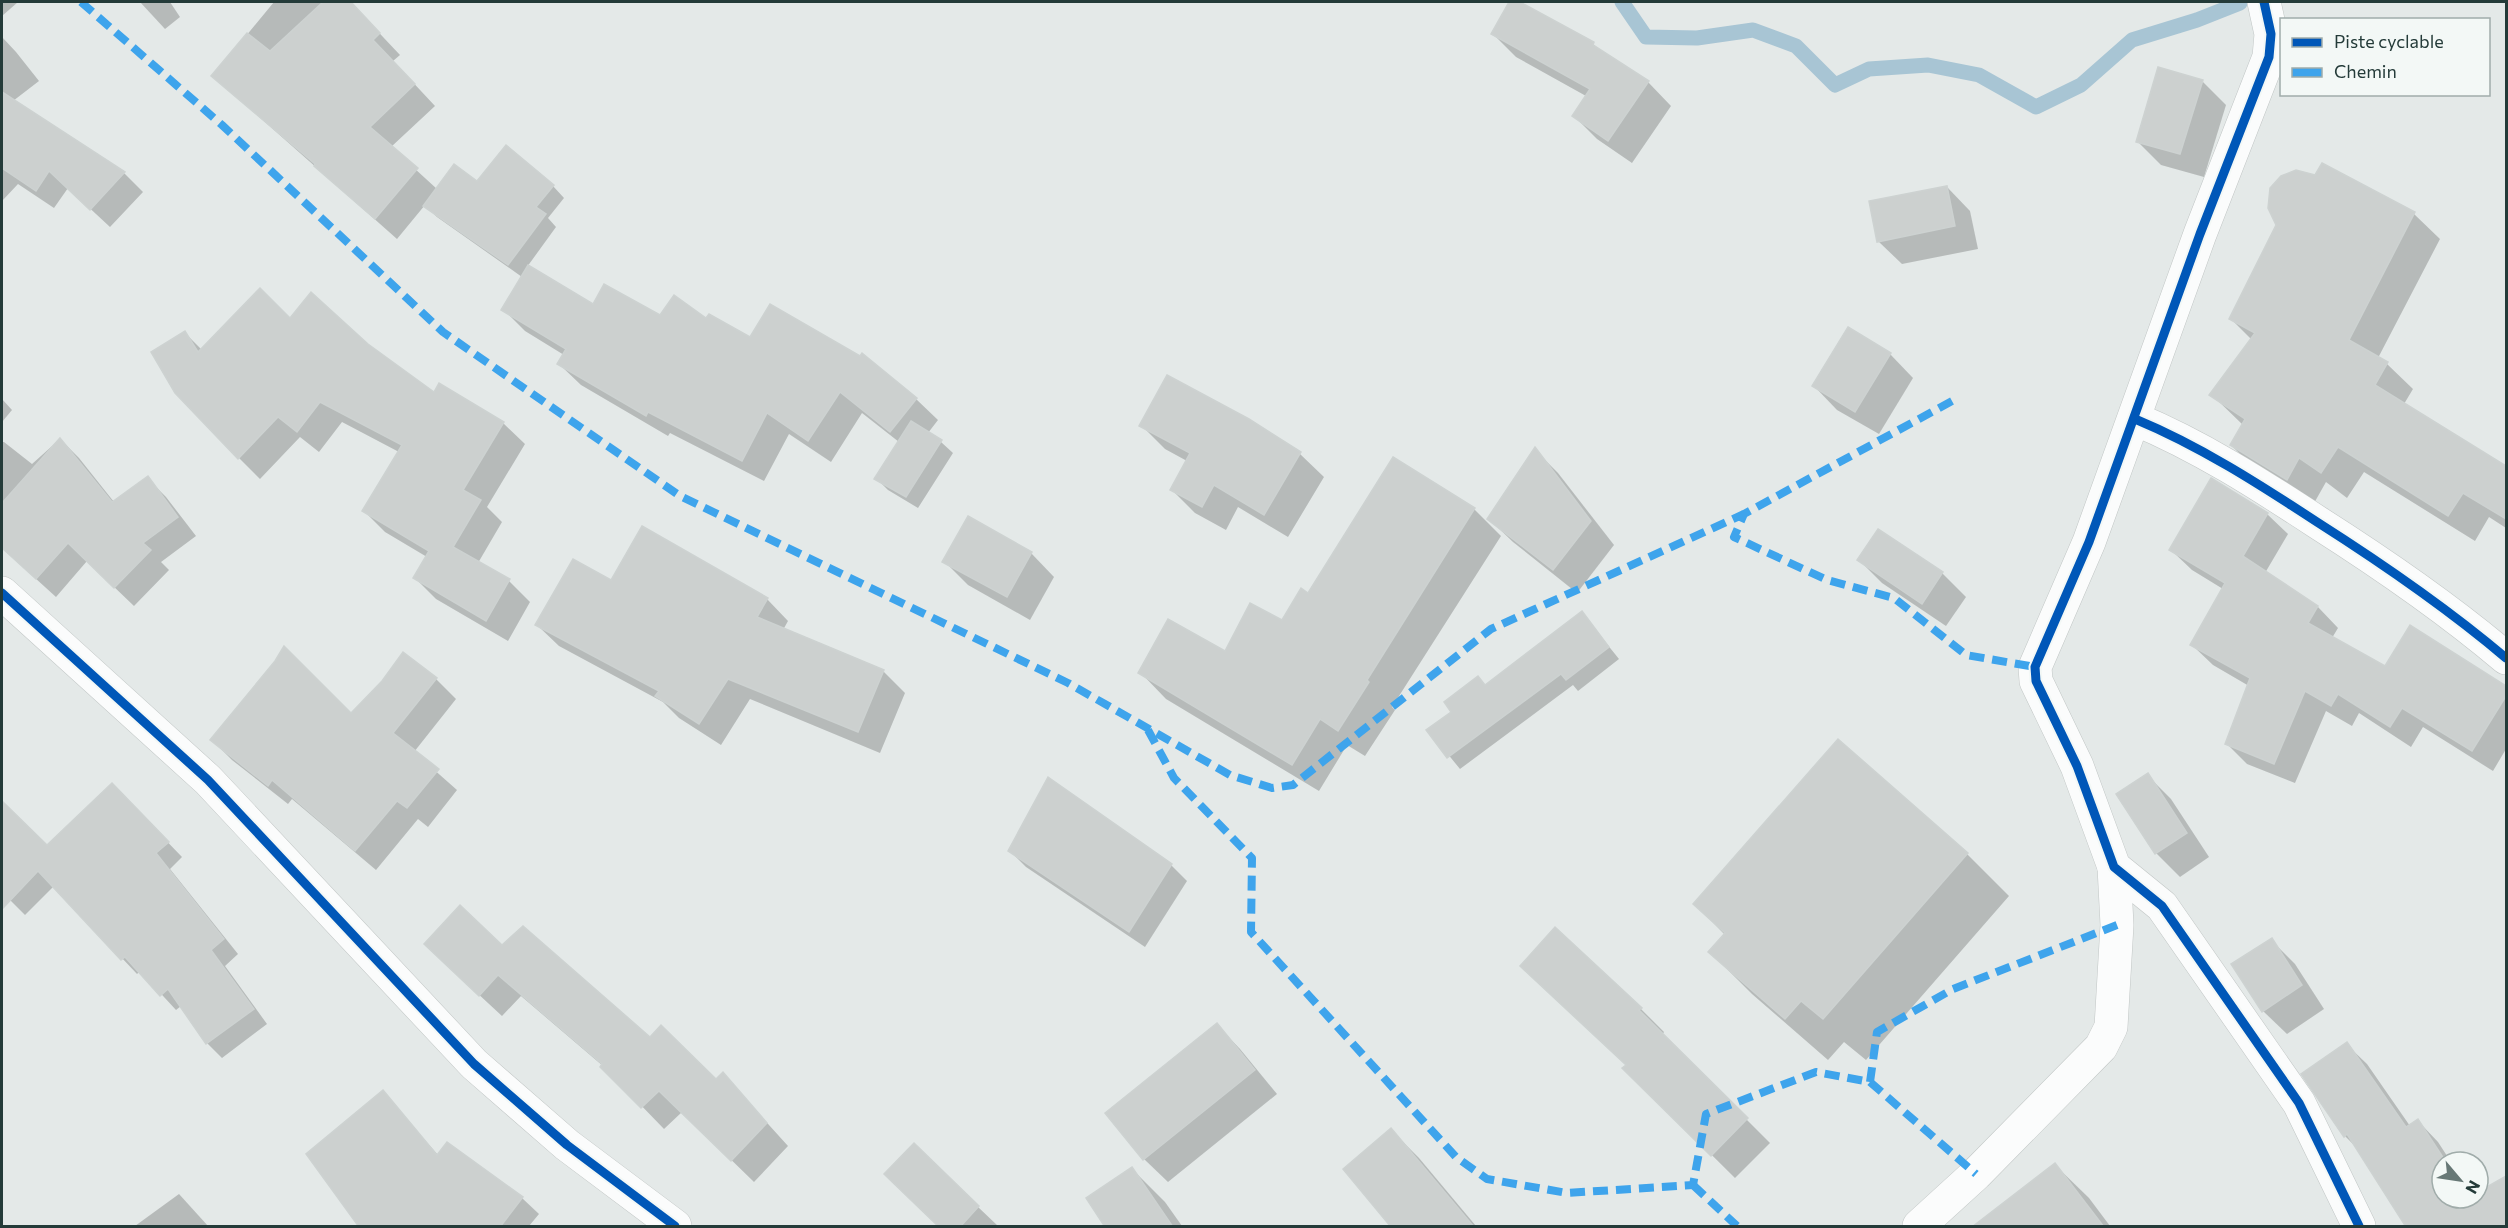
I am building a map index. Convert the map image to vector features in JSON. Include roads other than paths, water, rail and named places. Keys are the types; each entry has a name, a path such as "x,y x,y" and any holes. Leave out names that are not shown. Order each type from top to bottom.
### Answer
{"street":[{"path":"1919,1227 1976,1174 2101,1047 2111,1027 2117,925 2114,867 2077,766 2036,681 2035,667 2089,542 2200,234 2269,57 2271,34 2264,2"},
{"path":"2135,419 2169,433 2239,471 2397,574 2473,630 2506,658"},
{"path":"2,593 208,780 474,1064 567,1145 675,1227"},
{"path":"2114,867 2162,906 2299,1103 2359,1227"}],"waterway":[{"path":"1622,2 1646,37 1697,38 1753,30 1796,46 1835,85 1869,69 1928,65 1979,75 2036,107 2081,85 2132,40 2197,20 2240,3"}]}
